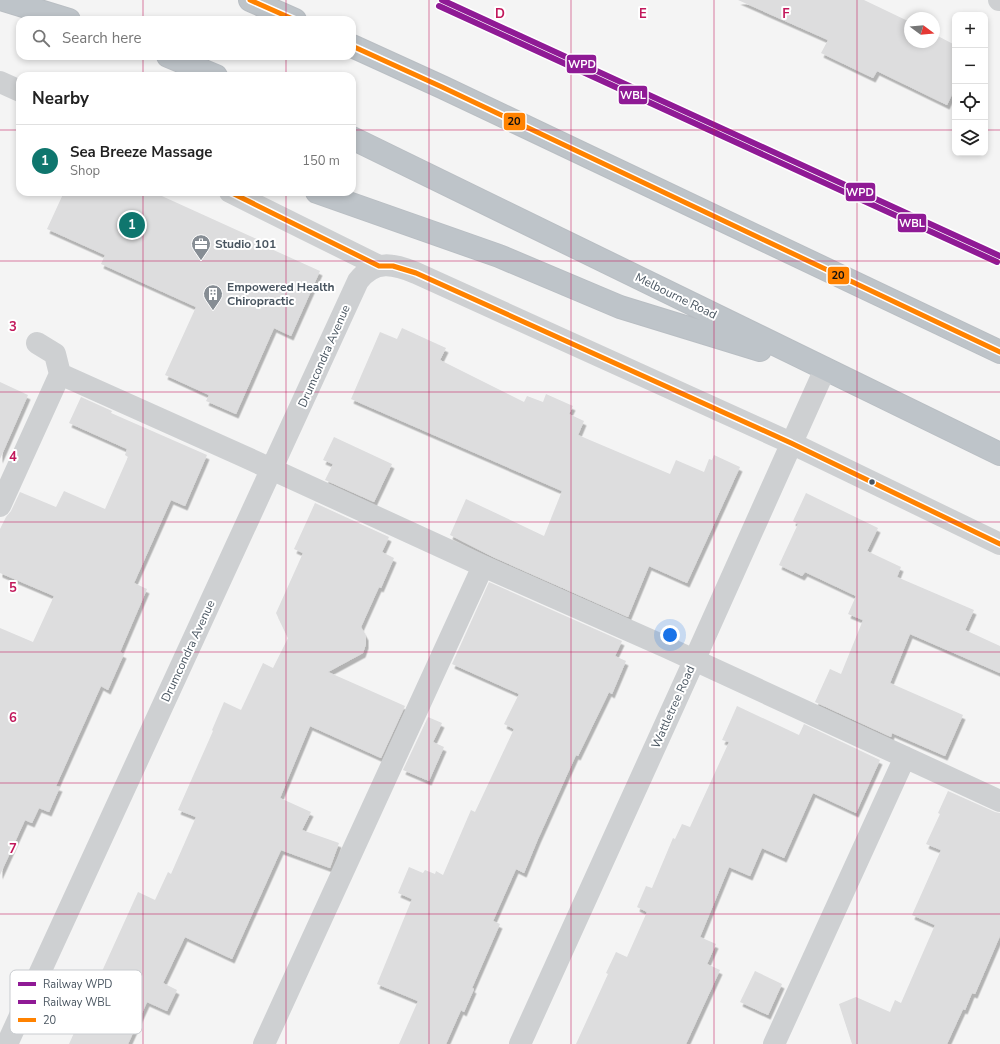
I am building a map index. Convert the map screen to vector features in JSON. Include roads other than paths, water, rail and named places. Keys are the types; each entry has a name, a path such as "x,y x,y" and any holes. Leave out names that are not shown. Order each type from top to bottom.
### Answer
{"highway":[{"path":"4,0 56,16"},
{"path":"250,0 286,16"},
{"path":"356,48 1000,352"},
{"path":"178,60 206,72"},
{"name":"Melbourne Road","path":"356,140 1000,454"},
{"path":"328,196 498,256 620,307 825,369"}],"street":[{"path":"0,82 16,89"},
{"path":"238,196 379,266 390,264 416,273 791,443 1000,544"},
{"name":"Drumcondra Avenue","path":"41,970 358,281 369,270 379,266"},
{"path":"0,506 60,374 55,354 37,343"},
{"name":"Wattletree Road","path":"520,1044 825,369"},
{"path":"60,374 1000,801"},
{"path":"264,1044 483,566"},
{"path":"774,1044 905,757"},
{"name":"Drumcondra Avenue","path":"7,1044 12,1034"}],"rail line":[{"name":"WPD","path":"442,0 1000,256"},
{"name":"WBL","path":"439,6 997,262"}],"place":[{"name":"Sea Breeze Massage","path":"132,225"},
{"name":"Studio 101","path":"201,261"},
{"name":"Empowered Health Chiropractic","path":"213,311"}]}
